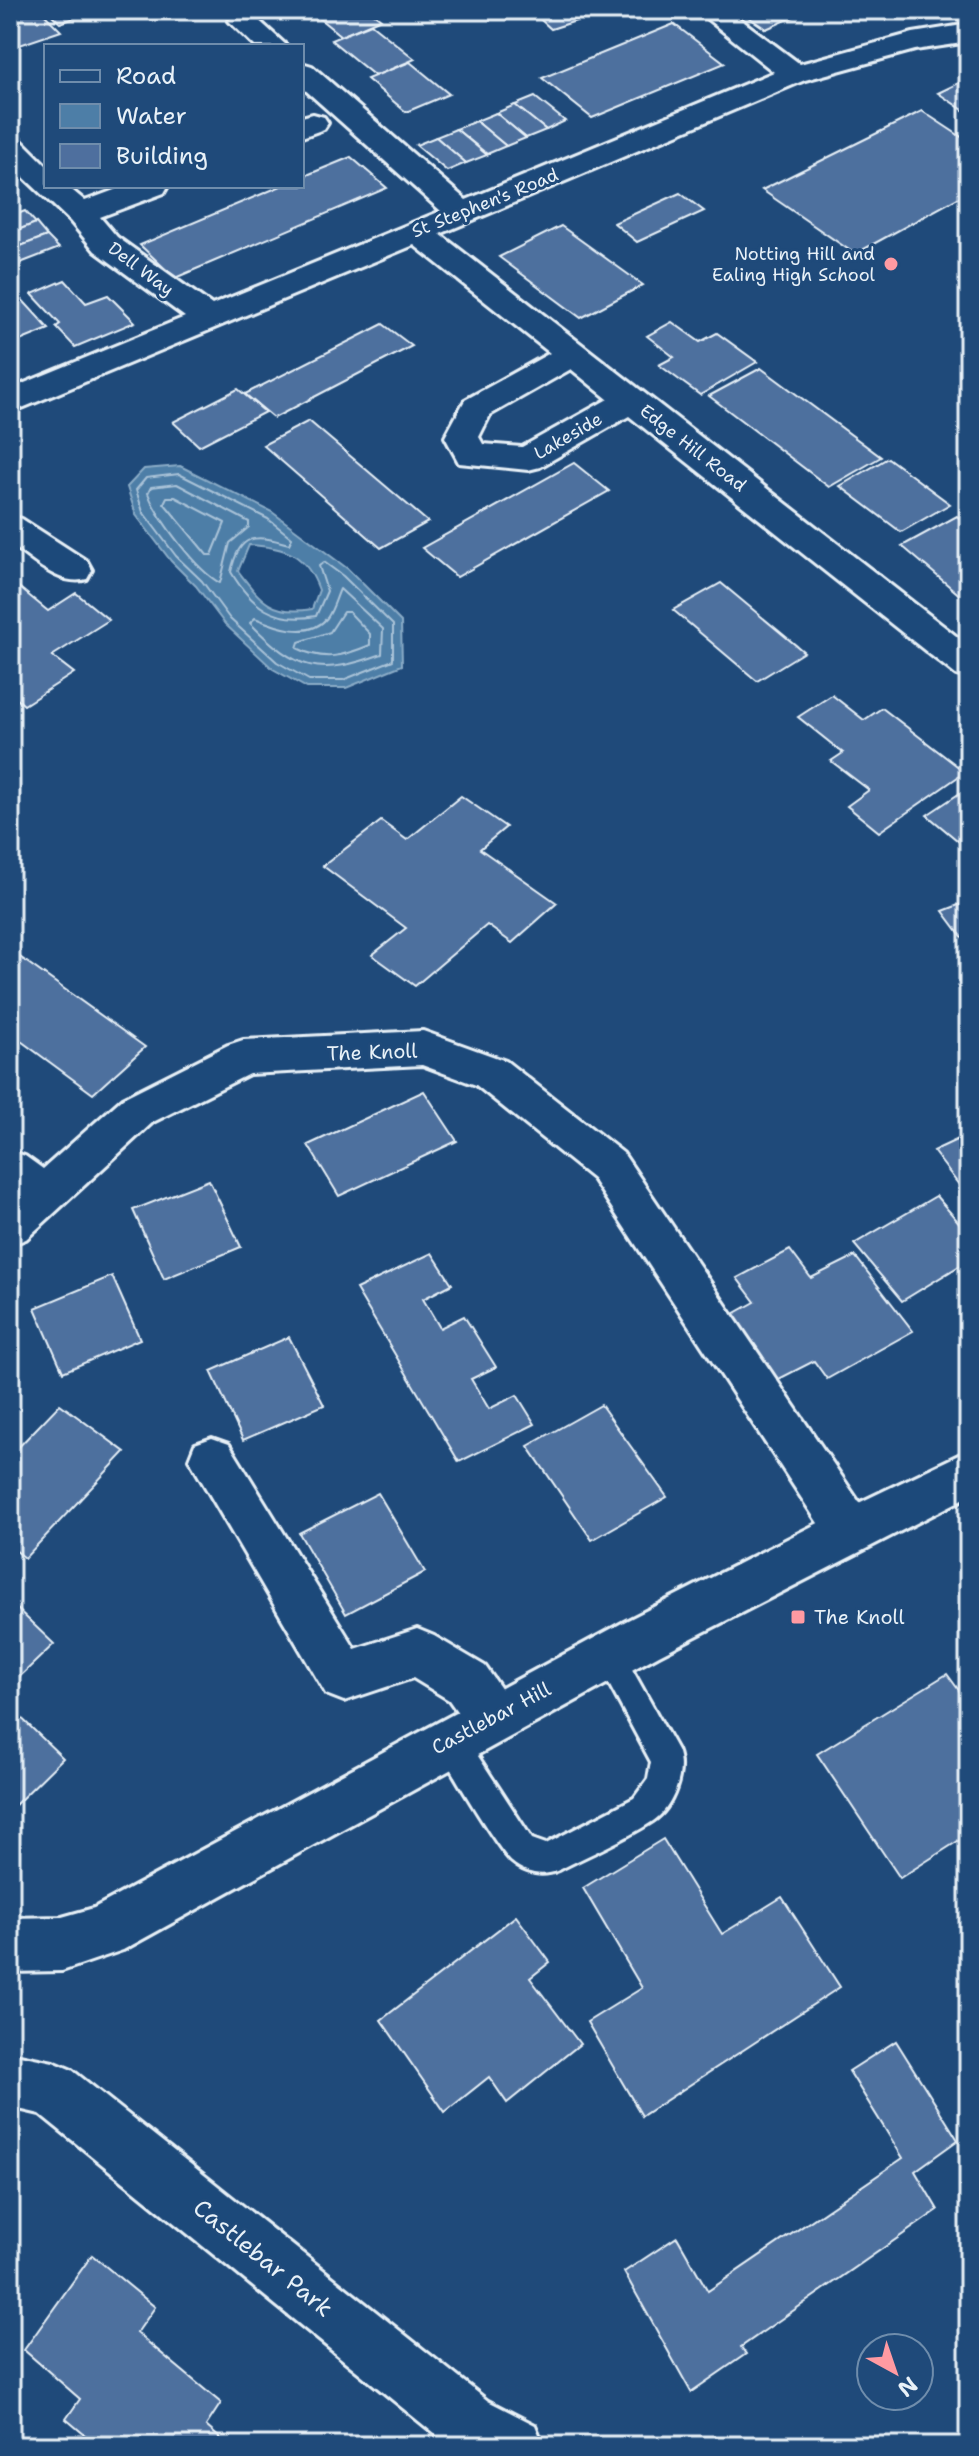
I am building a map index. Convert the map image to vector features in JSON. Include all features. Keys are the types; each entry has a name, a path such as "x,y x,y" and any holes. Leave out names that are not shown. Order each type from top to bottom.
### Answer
{"street":[{"path":"710,10 795,74"},
{"path":"243,21 270,44"},
{"name":"St Stephen's Road","path":"10,402 795,74 913,42 969,33"},
{"path":"304,74 461,212"},
{"name":"Dell Way","path":"10,146 44,180"},
{"name":"Dell Way","path":"52,188 81,214 106,244 208,318"},
{"path":"81,214 148,188"},
{"name":"Edge Hill Road","path":"416,231 969,666"},
{"name":"Lakeside","path":"573,354 477,408 462,437 471,455 528,459 631,400"},
{"path":"10,527 74,570"},
{"name":"The Knoll","path":"10,1226 27,1182 138,1110 243,1057 423,1048 491,1073 608,1166 850,1530"},
{"path":"212,1459 344,1677 417,1653 467,1683 471,1729"},
{"name":"Castlebar Hill","path":"10,1945 62,1944 104,1931 471,1729 850,1530 969,1472"},
{"name":"Castlebar Park","path":"10,2080 53,2089 467,2422 514,2446"}],"lane":[{"path":"471,1729 521,1850 533,1858 548,1859 595,1837 645,1809 662,1785 666,1760 609,1656"}],"water":[{"path":"180,466 272,512 348,569 401,622 402,665 346,688 307,688 273,669 225,624 136,515 127,487 144,469","holes":["249,545 274,548 301,560 319,590 312,609 277,608 261,598 238,571"]}],"building":[{"path":"10,10 40,10 61,31 14,47 10,44"},
{"path":"47,10 98,10 60,23"},
{"path":"309,10 369,10 381,19 341,36"},
{"path":"563,10 540,19 529,11"},
{"path":"563,10 610,10 551,29 540,19"},
{"path":"738,10 809,10 766,29"},
{"path":"371,24 415,59 375,76 331,40"},
{"path":"674,24 725,63 592,118 542,78"},
{"path":"410,62 449,94 406,112 367,79"},
{"path":"969,78 969,114 938,93"},
{"path":"535,97 565,121 546,130 515,105"},
{"path":"515,105 546,130 526,138 496,113"},
{"path":"922,111 969,142 969,192 855,254 762,190"},
{"path":"496,113 526,138 506,146 476,121"},
{"path":"476,121 506,146 487,154 456,129"},
{"path":"456,129 487,155 466,163 436,137"},
{"path":"436,137 466,163 447,171 416,145"},
{"path":"351,157 387,188 175,278 140,245 276,188 304,188 304,176"},
{"path":"680,193 704,211 637,242 614,223"},
{"path":"25,211 36,223 10,233 10,217"},
{"path":"36,223 47,236 10,250 10,233"},
{"path":"561,226 643,285 581,318 499,257"},
{"path":"47,236 59,248 10,267 10,250"},
{"path":"65,280 86,303 108,295 135,322 75,347 56,327 60,324 32,294"},
{"path":"17,294 49,329 10,345 10,297"},
{"path":"672,322 700,342 717,333 757,362 700,395 659,365 674,357 647,336"},
{"path":"383,324 412,346 274,418 245,394"},
{"path":"761,368 881,457 829,487 709,396"},
{"path":"238,389 265,412 199,446 173,422"},
{"path":"309,421 428,522 381,548 263,445"},
{"path":"888,458 950,504 901,532 840,486"},
{"path":"574,463 609,491 457,577 422,548"},
{"path":"957,516 969,526 969,593 962,597 902,546"},
{"path":"10,580 48,611 76,593 109,620 52,656 74,673 24,705 10,693"},
{"path":"721,583 804,652 757,681 673,610"},
{"path":"832,695 864,720 882,708 965,772 879,832 847,806 869,790 831,761 843,753 798,717"},
{"path":"969,787 969,850 927,815"},
{"path":"461,796 506,827 480,849 557,903 512,943 487,925 415,986 372,955 406,928 323,866 381,821 407,840"},
{"path":"969,901 969,946 943,911"},
{"path":"10,950 145,1047 93,1094 10,1033"},
{"path":"424,1091 457,1141 339,1196 308,1145"},
{"path":"969,1134 969,1198 933,1151"},
{"path":"209,1180 241,1247 164,1279 133,1210"},
{"path":"936,1196 969,1234 969,1260 902,1301 854,1244"},
{"path":"790,1250 811,1278 855,1256 913,1331 827,1379 814,1361 777,1380 730,1316 755,1302 737,1278"},
{"path":"432,1253 452,1284 423,1299 440,1328 464,1316 496,1367 471,1379 489,1409 517,1395 535,1424 459,1462 356,1289"},
{"path":"112,1276 140,1339 63,1372 35,1308"},
{"path":"289,1337 324,1405 243,1440 211,1371"},
{"path":"60,1404 125,1452 25,1558 10,1546 10,1456"},
{"path":"601,1405 667,1497 592,1540 528,1446"},
{"path":"378,1493 425,1572 346,1614 299,1533"},
{"path":"10,1602 54,1644 10,1686"},
{"path":"947,1674 969,1704 969,1834 900,1878 817,1754"},
{"path":"10,1707 63,1758 10,1810"},
{"path":"663,1839 722,1934 782,1897 840,1987 642,2116 587,2022 642,1988 583,1888"},
{"path":"516,1916 550,1962 530,1978 580,2044 507,2103 489,2077 445,2112 381,2020"},
{"path":"896,2041 958,2140 915,2171 938,2210 741,2347 746,2354 691,2392 624,2272 677,2237 708,2291 903,2158 849,2071"},
{"path":"92,2255 155,2307 137,2333 221,2403 206,2426 229,2446 98,2446 66,2419 80,2399 24,2350"}],"place":[{"name":"Notting Hill and Ealing High School","path":"891,264"},
{"name":"The Knoll","path":"798,1617"}]}
